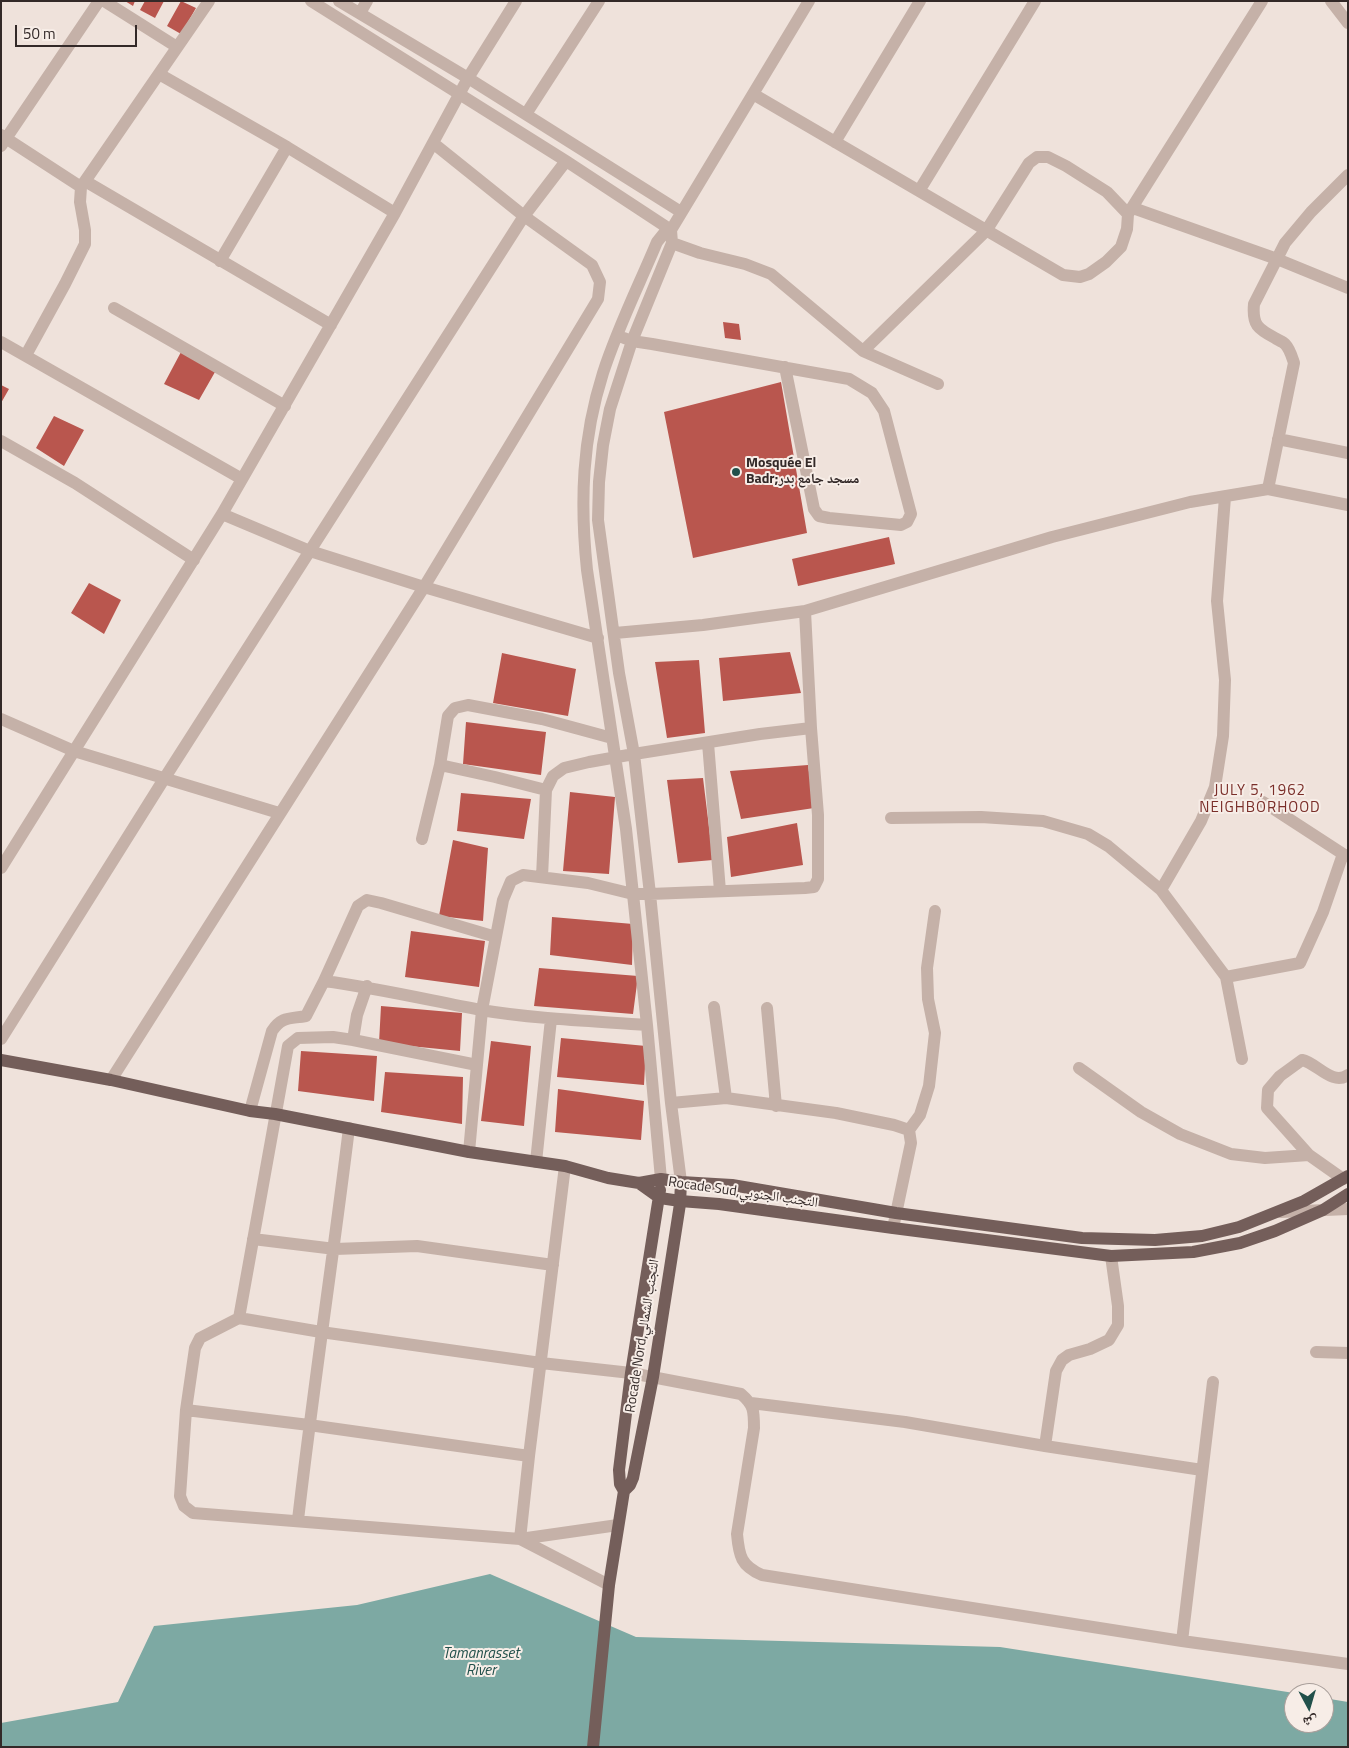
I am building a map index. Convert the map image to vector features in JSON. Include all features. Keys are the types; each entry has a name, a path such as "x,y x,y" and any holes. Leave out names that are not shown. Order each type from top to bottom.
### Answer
{"main road":[{"path":"1,1060 111,1080 250,1111 275,1114 469,1152 565,1166 608,1178 640,1183"},
{"name":"Rocade Sud,التجنب الجنوبي","path":"640,1183 660,1179 732,1185 896,1213 1082,1238 1155,1240 1202,1236 1239,1227 1281,1212 1345,1178"},
{"name":"Rocade Nord,التجنب الشمالي","path":"624,1491 620,1484 619,1470 631,1373 660,1198 660,1179"},
{"name":"Rocade Nord,التجنب الشمالي","path":"593,1747 609,1585 618,1525 624,1491 630,1485 633,1478 653,1377 680,1201 680,1182"},
{"name":"Rocade Sud,التجنب الجنوبي","path":"640,1183 660,1198 719,1204 1112,1256 1193,1252 1240,1243 1275,1231 1322,1210 1348,1194"}],"street":[{"path":"99,1 3,140 220,260 331,325"},
{"path":"104,1 177,47"},
{"path":"26,355 85,244 85,230 80,202 83,184 209,1"},
{"path":"311,1 460,93 671,230"},
{"path":"339,1 468,78 681,212"},
{"path":"360,13 367,1"},
{"path":"1,868 222,514 395,213 468,78 516,1"},
{"path":"526,114 599,1"},
{"path":"680,1182 634,754 620,673 598,520 599,482 603,445 610,408 632,341 672,243 671,230 809,1"},
{"path":"835,142 920,1"},
{"path":"919,192 1035,1"},
{"path":"753,94 1063,275 1080,276 1095,270 1120,248 1128,229 1131,211 1262,1"},
{"path":"1331,1 1348,23"},
{"path":"159,74 287,147 395,213"},
{"path":"111,1080 424,587 598,299 600,282 592,265 524,216 433,142"},
{"path":"220,260 287,147"},
{"path":"864,351 986,231 1029,163 1042,156 1066,166 1107,192 1131,211 1277,259 1348,288"},
{"path":"1,1039 164,779 524,216 566,161"},
{"path":"1268,489 1294,363 1285,344 1263,332 1256,325 1254,304 1285,243 1311,212 1348,176"},
{"path":"660,1179 647,1025 633,894 604,676 587,570 582,490 592,411 603,373 657,242 665,232 671,230"},
{"path":"672,243 700,254 745,264 771,274 864,351 938,384"},
{"path":"114,308 284,406"},
{"path":"617,336 632,341 785,367 849,379 872,393 884,411 911,514 907,522 901,525 819,516 814,509 785,367"},
{"path":"1,342 242,479"},
{"path":"1278,439 1348,453"},
{"path":"1,441 75,483 194,560"},
{"path":"615,633 704,626 805,611 1052,537 1190,502 1268,489 1348,505"},
{"path":"1161,890 1201,821 1215,787 1223,736 1225,688 1217,601 1225,497"},
{"path":"222,514 310,551 598,638"},
{"path":"469,1152 482,1010 503,900 512,882 523,875 588,883 633,894 805,888 814,886 818,879 818,815 805,611"},
{"path":"604,676 620,673"},
{"path":"422,839 440,765 448,716 455,708 468,705 542,719 612,738"},
{"path":"1,719 74,751 279,814"},
{"path":"542,878 546,790 554,776 564,768 634,754 811,728"},
{"path":"708,743 720,891"},
{"path":"440,765 546,790"},
{"path":"1226,977 1300,963 1345,855 1264,802"},
{"path":"891,818 981,817 1043,822 1088,834 1108,846 1161,890 1226,977 1242,1059"},
{"path":"250,1111 272,1031 284,1019 306,1016 358,906 367,900 381,903 496,937"},
{"path":"893,1228 911,1143 909,1130 920,1115 929,1086 935,1033 928,998 927,968 935,911"},
{"path":"324,981 367,986 482,1010 551,1019 647,1025"},
{"path":"353,1040 357,1015 367,986"},
{"path":"714,1007 726,1098"},
{"path":"767,1008 776,1106"},
{"path":"536,1162 551,1019"},
{"path":"239,1318 288,1046 298,1038 333,1037 477,1065"},
{"path":"1345,1178 1309,1155 1267,1108 1268,1090 1280,1076 1302,1060 1307,1061 1335,1078 1343,1078 1348,1075"},
{"path":"1079,1068 1140,1112 1180,1134 1231,1154 1266,1158 1309,1155"},
{"path":"671,1104 726,1098 836,1113 909,1130"},
{"path":"298,1520 309,1425 335,1249 349,1128"},
{"path":"520,1539 565,1166"},
{"path":"1281,1212 1348,1209"},
{"path":"253,1238 335,1249 417,1246 553,1265"},
{"path":"1044,1446 1056,1371 1062,1360 1069,1355 1090,1349 1109,1340 1118,1325 1118,1306 1112,1256"},
{"path":"618,1525 520,1539 193,1513 184,1506 180,1496 186,1410 195,1348 200,1338 239,1318 322,1332 541,1363 631,1373 741,1394 751,1403 754,1414 754,1428 737,1534 738,1550 748,1569 762,1575 1182,1641 1348,1664"},
{"path":"1316,1352 1348,1354"},
{"path":"1182,1641 1213,1382"},
{"path":"751,1403 906,1422 1044,1446 1202,1470"},
{"path":"186,1410 529,1456"},
{"path":"520,1539 609,1585"}],"water":[{"name":"Tamanrasset River","path":"490,1574 636,1637 1000,1647 1284,1691 1284,1733 1334,1733 1334,1700 1348,1702 1348,1747 1,1747 1,1723 118,1702 154,1626 357,1605"}],"building":[{"path":"125,1 135,1 133,6"},
{"path":"145,1 164,1 155,18 140,10"},
{"path":"181,1 196,8 181,34 167,26"},
{"path":"723,322 739,324 741,340 725,338"},
{"path":"181,352 215,372 199,400 164,384"},
{"name":"Mosquée El Badr;مسجد جامع بدر","path":"781,382 807,533 693,558 664,412"},
{"path":"1,385 9,389 1,403"},
{"path":"54,416 84,430 64,466 36,448"},
{"path":"889,537 895,564 798,586 792,559"},
{"path":"89,583 121,600 104,634 71,613"},
{"path":"790,652 801,693 723,701 719,658"},
{"path":"502,653 576,669 568,716 493,703"},
{"path":"699,660 705,733 667,738 655,662"},
{"path":"466,722 546,732 541,775 463,764"},
{"path":"808,765 814,808 741,819 730,771"},
{"path":"703,778 713,860 678,863 667,780"},
{"path":"570,792 615,797 609,874 563,871"},
{"path":"461,793 531,799 524,839 457,831"},
{"path":"797,823 803,865 731,877 727,837"},
{"path":"453,840 488,848 483,921 439,916"},
{"path":"552,917 633,924 632,965 550,955"},
{"path":"411,931 485,941 479,987 405,977"},
{"path":"539,968 638,976 633,1014 534,1006"},
{"path":"381,1006 462,1013 460,1051 379,1043"},
{"path":"561,1038 646,1046 644,1085 557,1077"},
{"path":"491,1041 531,1046 524,1126 481,1121"},
{"path":"301,1051 377,1056 374,1101 298,1091"},
{"path":"385,1072 463,1077 462,1124 381,1112"},
{"path":"558,1089 644,1101 641,1140 555,1132"}],"place":[{"name":"Mosquée El Badr;مسجد جامع بدر","path":"736,472"}],"district":[{"name":"JULY 5, 1962 NEIGHBORHOOD","path":"1260,800"}]}
